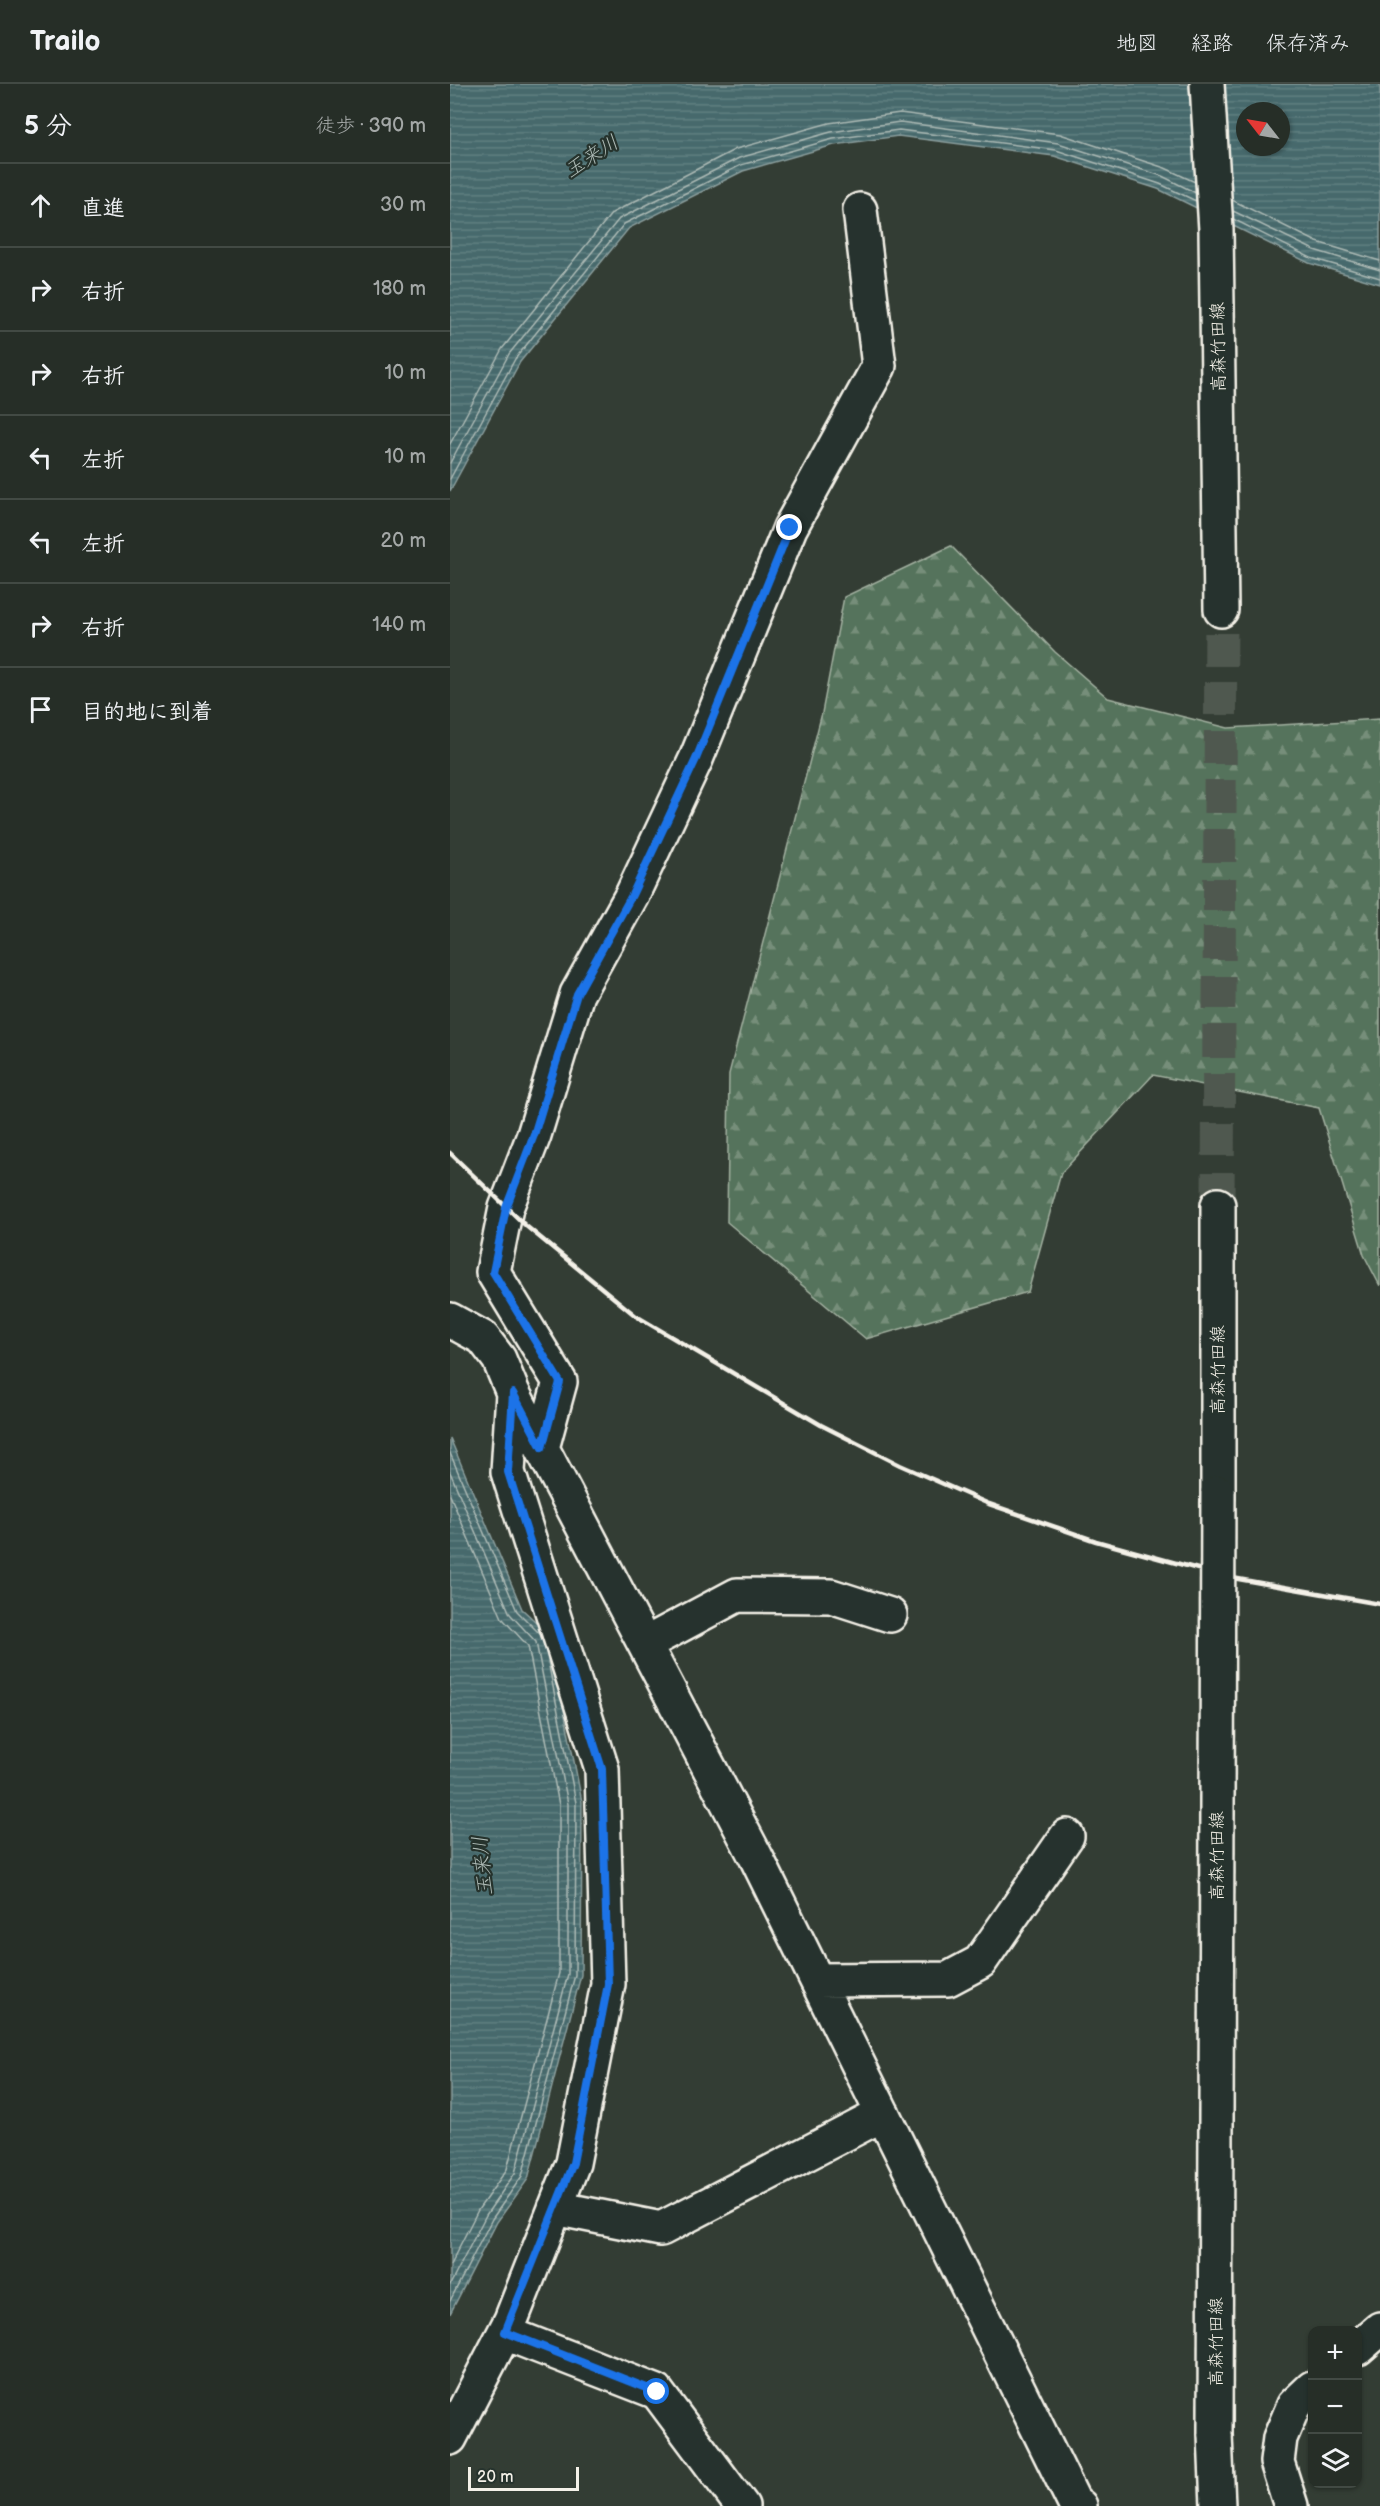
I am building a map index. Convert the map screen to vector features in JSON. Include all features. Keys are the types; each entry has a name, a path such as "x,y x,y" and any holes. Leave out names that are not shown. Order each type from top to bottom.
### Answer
{"street":[{"name":"高森竹田線","path":"1207,84 1216,230 1221,610"},
{"path":"542,1448 560,1382 493,1272 506,1208 534,1135 577,994 632,895 696,759 790,528 879,366 860,210"},
{"name":"高森竹田線","path":"1218,1205 1215,2434 1218,2506"},
{"path":"450,1320 483,1338 499,1359 513,1393 756,1857 1074,2502 1080,2506"},
{"path":"450,2438 505,2332 573,2163 608,1984 602,1769 508,1472 513,1393"},
{"path":"645,1644 737,1595 831,1596 890,1615"},
{"path":"817,1980 948,1979 980,1962 1067,1836"},
{"path":"555,2208 661,2229 883,2114"},
{"path":"1362,2345 1380,2329"},
{"path":"505,2332 657,2392 742,2506"},
{"path":"1291,2506 1277,2462 1280,2438 1294,2404 1308,2392"}],"green space":[{"path":"951,546 1055,652 1108,698 1228,728 1380,719 1380,1286 1364,1255 1319,1108 1153,1075 1061,1173 1028,1292 866,1339 727,1222 729,1074 822,713 844,597"}],"water":[{"name":"玉来川","path":"450,84 1380,84 1380,284 1309,263 1158,189 1054,156 898,136 834,145 743,171 629,228 520,362 450,491"},
{"name":"玉来川","path":"450,1438 522,1609 549,1634 582,1802 581,1975 528,2179 497,2222 450,2314"}],"tunnel":[{"path":"1218,1205 1221,610"}],"railway":[{"path":"450,1153 526,1226 636,1316 821,1425 900,1465 989,1504 1096,1541 1227,1577 1380,1604"}],"route":[{"path":"657,2392 505,2332 573,2163 608,1984 602,1769 508,1472 513,1393 542,1448 560,1382 493,1272 506,1208 534,1135 577,994 632,895 696,759 790,528"}]}
